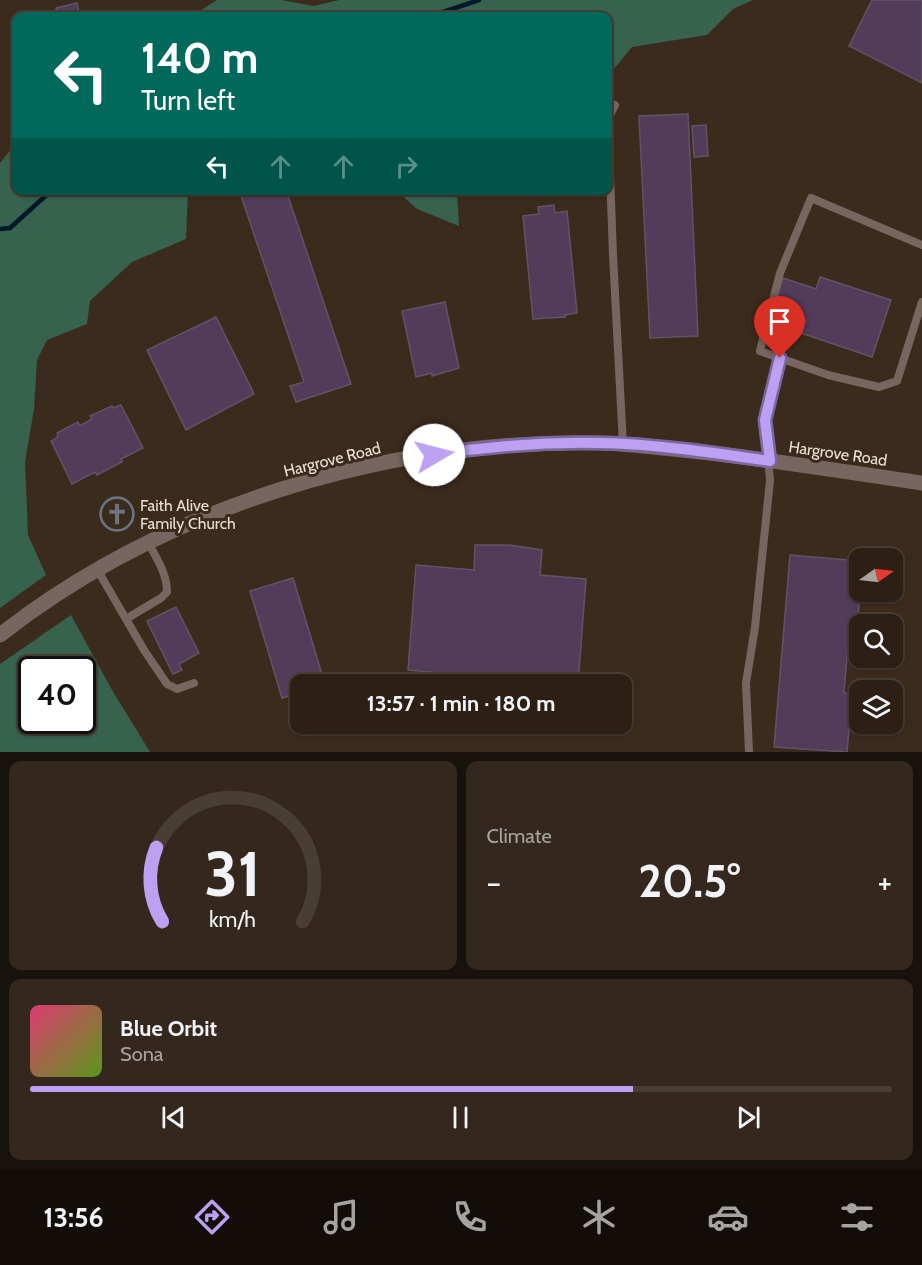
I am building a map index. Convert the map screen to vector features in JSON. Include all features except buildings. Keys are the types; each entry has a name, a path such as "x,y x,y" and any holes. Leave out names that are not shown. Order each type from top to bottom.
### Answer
{"street":[{"name":"Hargrove Road","path":"0,635 31,611 98,571 198,520 237,504 309,480 454,452 520,445 601,443 715,453 922,483"}],"lane":[{"path":"612,111 615,105"},
{"path":"610,195 623,445"},
{"path":"922,245 811,198 780,273 760,351 828,375 879,387 897,381 922,302"},
{"path":"749,752 746,683 755,627 769,490 770,461 765,420 780,358"},
{"path":"126,619 167,592 167,582 149,544"},
{"path":"98,571 167,684 177,689 194,682"}],"green space":[{"path":"217,0 281,0 314,6 339,0 753,0 733,9 707,35 632,47 612,71 612,12 198,12"},
{"path":"12,148 12,195 188,195 186,239 132,262 90,301 87,324 47,340 37,360 34,409 25,462 28,535 46,575 0,608 0,163"},
{"path":"401,195 457,195 459,226 417,209"},
{"path":"71,615 93,656 18,656 18,734 96,734 96,661 150,752 0,752 0,664"}],"waterway":[{"path":"443,12 479,0"},
{"path":"0,229 10,228 46,195"}],"place":[{"name":"Faith Alive Family Church","path":"117,514"}],"route":[{"path":"434,455 520,445 601,443 715,453 770,461 765,420 780,358"}]}
